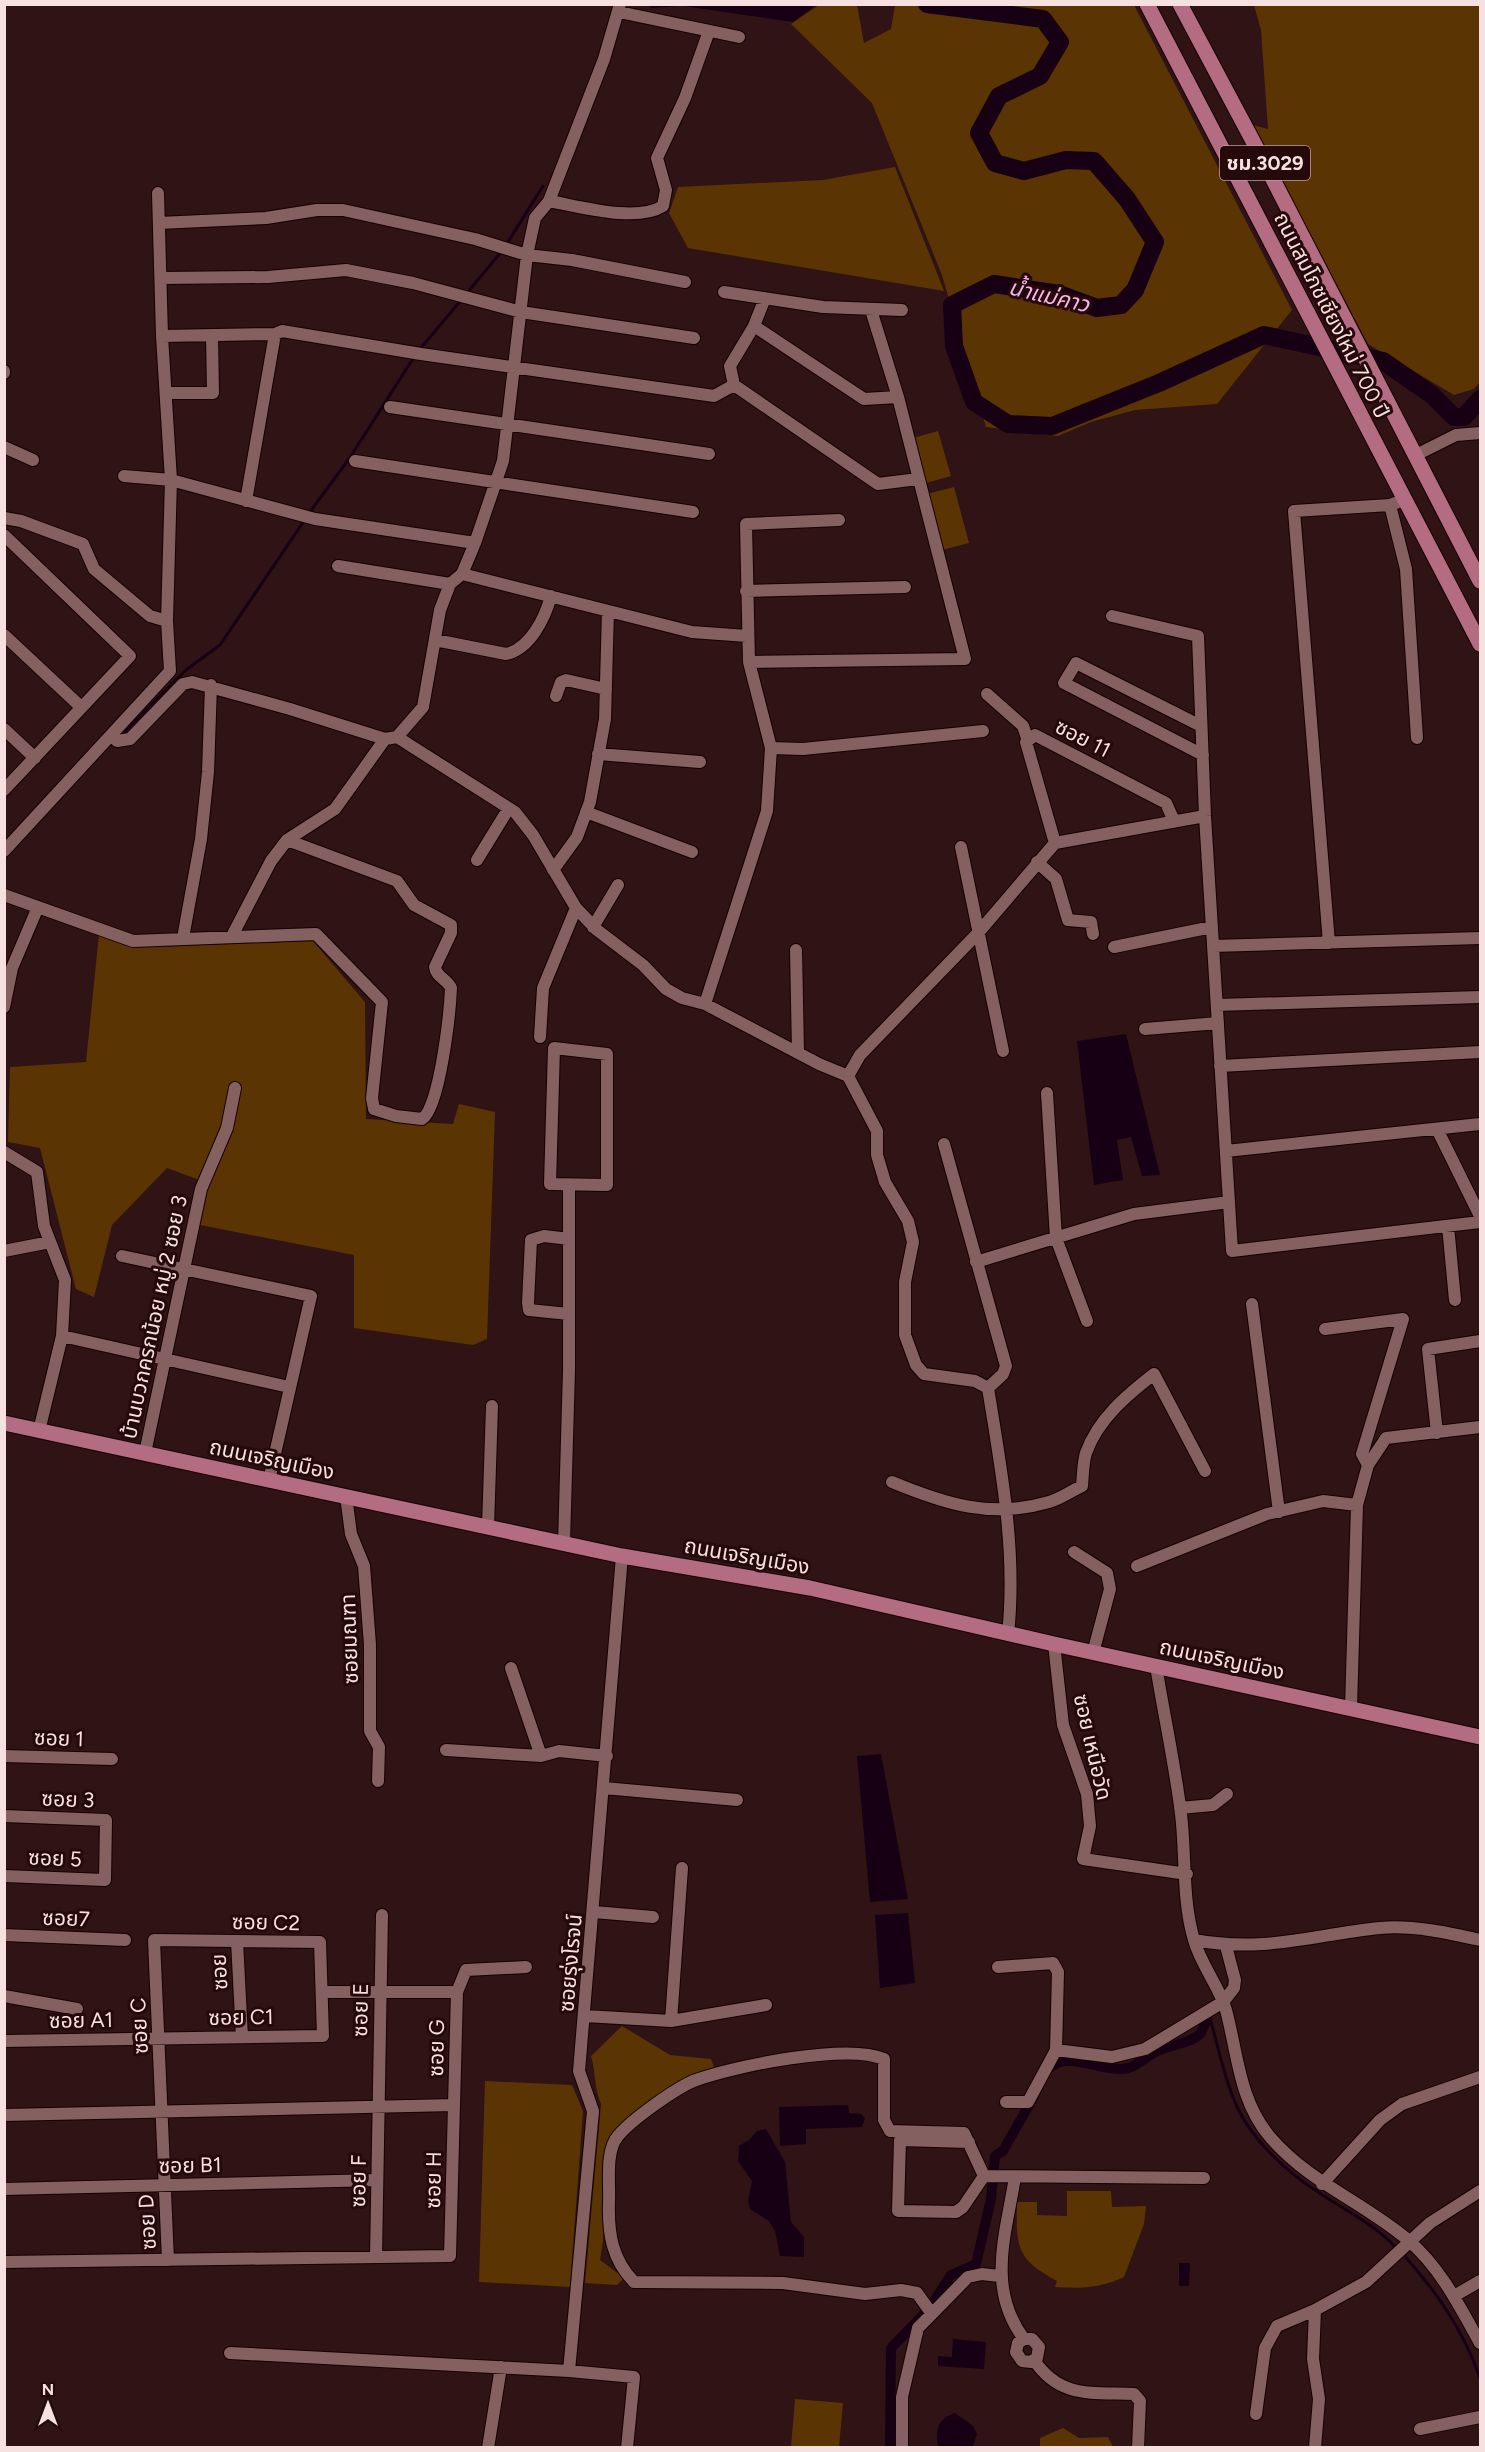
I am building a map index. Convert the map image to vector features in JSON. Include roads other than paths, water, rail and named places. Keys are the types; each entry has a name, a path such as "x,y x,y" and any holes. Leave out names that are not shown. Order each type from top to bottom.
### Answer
{"main road":[{"name":"ถนนสมโภชเชียงใหม่ 700 ปี","path":"1147,4 1340,376 1397,503 1480,644"},
{"name":"ถนนสมโภชเชียงใหม่ 700 ปี","path":"1180,4 1480,580"},
{"name":"ถนนเจริญเมือง","path":"4,1423 622,1556 810,1588 1093,1653 1480,1737"}],"street":[{"path":"232,936 271,861 287,840 335,809 391,738 423,707 441,610 450,584 462,574 475,543 503,461 527,255 535,218 549,201 604,59 620,8 739,37"},
{"path":"549,201 634,214 652,213 663,206 666,190 657,158 685,98 709,31"},
{"path":"4,851 170,671 167,621 171,480 162,336 158,193"},
{"path":"159,223 267,219 317,210 343,210 527,255 572,260 685,282"},
{"path":"161,278 268,277 346,270 451,293 521,312 694,338"},
{"path":"724,292 872,310 902,310"},
{"path":"765,298 754,326 730,366 734,385 878,484 918,479"},
{"path":"749,662 965,659 898,397 872,310"},
{"path":"754,326 864,399 898,397"},
{"path":"162,336 275,334 282,331 514,368 714,396 734,385"},
{"path":"246,501 275,334"},
{"path":"166,393 213,393 212,335"},
{"path":"390,407 709,454"},
{"path":"1416,455 1456,435 1480,433"},
{"path":"4,447 33,460"},
{"path":"355,461 495,484 693,512"},
{"path":"124,476 171,480 319,519 475,543"},
{"path":"1329,942 1294,511 1397,503 1406,568 1417,738"},
{"path":"4,518 21,520 82,544 94,569 150,616 167,621"},
{"path":"705,1004 767,811 771,748 749,662 746,524 839,520"},
{"path":"4,535 130,656 4,790"},
{"path":"338,566 450,584"},
{"path":"462,574 692,632 747,636"},
{"path":"746,591 905,587"},
{"path":"435,640 506,654 514,652 545,618 551,596"},
{"path":"553,870 577,837 586,812 605,719 608,611"},
{"path":"1112,616 1198,636 1205,816 1232,1251 1480,1222"},
{"path":"4,635 81,707"},
{"path":"1201,726 1076,663 1064,683 1203,755"},
{"path":"556,696 561,682 566,680 606,689"},
{"path":"111,735 117,741 130,739 183,684 192,682 391,738 509,808 533,835 576,908 593,927 643,965 666,989 682,998 705,1004 848,1076 877,1131 877,1155 885,1182 908,1221 913,1242 905,1282 905,1335 916,1365 924,1374 975,1381 988,1388"},
{"path":"183,938 201,839 208,772 211,686"},
{"path":"987,694 1023,726 1028,741"},
{"path":"4,729 35,758"},
{"path":"771,748 803,749 983,731"},
{"name":"ซอย 11","path":"1055,843 1026,742 1035,735 1166,803 1174,821"},
{"path":"598,754 700,762"},
{"path":"477,860 509,808"},
{"path":"586,812 692,852"},
{"path":"848,1076 860,1055 978,933 1055,843 1205,816"},
{"path":"4,895 133,941 315,934 382,1002 372,1106 378,1112 418,1120 430,1111 441,1068 450,985 437,974 435,967 451,933 451,925 414,905 397,881 287,840"},
{"path":"961,847 1003,1051"},
{"path":"1037,862 1056,879 1068,920 1091,922 1093,934"},
{"path":"593,927 618,885"},
{"path":"4,1007 12,968 38,907"},
{"path":"540,1037 543,988 576,908"},
{"path":"1114,947 1212,927"},
{"path":"1213,946 1480,938"},
{"path":"796,950 798,1052"},
{"path":"1217,1005 1480,997"},
{"path":"1145,1029 1218,1023"},
{"path":"554,1048 607,1054 607,1185 569,1185 550,1184 554,1048"},
{"path":"1220,1066 1480,1052"},
{"name":"บ้านบวกครกน้อย หมู่ 2 ซอย 3","path":"145,1453 201,1189 227,1128 236,1088"},
{"path":"1047,1094 1056,1238 1087,1321"},
{"path":"1226,1151 1480,1124"},
{"path":"1437,1129 1480,1215"},
{"path":"944,1144 1006,1366 1003,1374 988,1388"},
{"path":"4,1152 37,1172 44,1226 65,1280 62,1336 39,1431"},
{"path":"564,1543 569,1314 569,1185"},
{"path":"976,1262 1134,1214 1229,1202"},
{"path":"1448,1226 1455,1300"},
{"path":"569,1239 544,1236 531,1240 528,1303 529,1310 535,1312 569,1314"},
{"path":"4,1251 50,1242"},
{"path":"122,1256 311,1296 269,1480"},
{"path":"1252,1304 1279,1512"},
{"path":"1325,1329 1403,1319 1362,1454 1368,1465"},
{"path":"62,1336 289,1387"},
{"path":"1437,1433 1428,1349 1480,1341"},
{"path":"892,1482 941,1502 1007,1510 1050,1502 1082,1486 1086,1454 1100,1426 1126,1396 1154,1374 1205,1471"},
{"path":"988,1388 1007,1510 1011,1601 1008,1634"},
{"path":"488,1527 492,1406"},
{"path":"1351,1708 1357,1505 1368,1465 1386,1438 1480,1427"},
{"name":"ซอยมณฑา","path":"346,1496 351,1534 364,1566 370,1645 370,1731 379,1747 378,1781"},
{"path":"1137,1566 1279,1512 1323,1501 1357,1505"},
{"path":"1074,1552 1107,1573 1110,1589 1093,1653"},
{"name":"ซอยรุ่งโรจน์","path":"569,2371 593,2111 579,2071 622,1556"},
{"name":"ซอย เหนือวัด","path":"1054,1644 1064,1725 1087,1794 1090,1826 1083,1859 1186,1874"},
{"path":"1156,1666 1180,1808 1187,1904 1194,1940 1206,1971 1223,2002 1242,2087 1252,2112 1289,2156 1322,2184 1408,2240 1430,2262 1454,2296 1480,2343"},
{"path":"512,1668 541,1756"},
{"path":"446,1750 541,1756 559,1751 607,1756"},
{"name":"ซอย 1","path":"4,1756 112,1759"},
{"path":"604,1788 736,1800"},
{"path":"1180,1808 1213,1805 1227,1794"},
{"name":"ซอย 3","path":"4,1816 106,1821 105,1880"},
{"path":"671,2021 682,1868"},
{"name":"ซอย 5","path":"4,1876 105,1880"},
{"path":"594,1912 653,1917"},
{"name":"ซอย E","path":"378,2106 382,1915"},
{"path":"1194,1940 1226,1946 1270,1945 1382,1928 1443,1931 1480,1940"},
{"name":"ซอย7","path":"4,1935 125,1940"},
{"name":"ซอย C2","path":"154,1940 320,1942 323,2036"},
{"name":"ซอย C","path":"154,1940 162,2111"},
{"name":"ซอย","path":"237,1941 242,2037"},
{"path":"1056,2050 1112,2057 1145,2049 1223,2002 1234,1988 1235,1980 1226,1946"},
{"path":"998,1967 1053,1963 1057,1966 1056,2050 1028,2102 1006,2102"},
{"path":"322,1992 457,1992 466,1970 526,1967"},
{"name":"ซอย G","path":"454,2105 457,1992"},
{"path":"4,1996 77,2009"},
{"path":"585,2016 671,2021 766,2005"},
{"name":"ซอย C1","path":"159,2038 323,2036"},
{"name":"ซอย A1","path":"4,2041 159,2038"},
{"path":"932,2314 917,2293 901,2290 865,2294 783,2283 634,2282 620,2267 612,2247 609,2212 611,2153 617,2137 634,2121 694,2081 726,2071 824,2054 873,2054 884,2059 884,2120 890,2131 964,2133 984,2176"},
{"path":"1322,2184 1380,2120 1402,2104 1480,2077"},
{"path":"4,2115 454,2105"},
{"name":"ซอย H","path":"376,2257 450,2256 454,2105"},
{"name":"ซอย F","path":"376,2257 378,2106"},
{"name":"ซอย D","path":"162,2111 168,2260"},
{"path":"969,2142 900,2140 898,2211 956,2212 963,2207 984,2176"},
{"path":"984,2176 1204,2178"},
{"path":"1010,2177 999,2276 1008,2311 1024,2339"},
{"name":"ซอย B1","path":"4,2189 377,2180"},
{"path":"1256,2414 1265,2348 1277,2326 1315,2310 1366,2282 1408,2240 1439,2216 1480,2192"},
{"path":"4,2262 376,2257"},
{"path":"902,2448 902,2397 918,2328 968,2277 982,2274 999,2276"},
{"path":"1454,2296 1480,2281"},
{"path":"1315,2310 1313,2359 1319,2398 1315,2448"},
{"path":"1024,2339 1032,2339 1039,2347 1034,2360 1027,2362 1017,2356 1016,2348 1024,2339"},
{"path":"230,2353 569,2371 634,2377 627,2448"},
{"path":"1034,2360 1046,2378 1070,2391 1134,2394 1140,2401 1138,2448"},
{"path":"488,2448 501,2367"},
{"path":"1420,2429 1480,2417"}],"waterway":[{"name":"น้ำแม่คาว","path":"927,4 1043,19 1060,42 1040,76 999,96 979,133 995,163 1024,171 1066,160 1094,161 1127,199 1155,242 1135,290 1121,305 1097,308 1059,294 994,284 952,305 954,346 974,402 1008,424 1052,426 1159,383 1264,335 1383,361 1432,395 1454,417 1464,417 1480,399"},
{"path":"506,245 543,186"},
{"path":"466,294 502,251"},
{"path":"420,349 462,299"},
{"path":"309,513 349,459 414,357"},
{"path":"125,731 186,670 220,645 304,521"},
{"path":"1046,2071 1054,2065 1072,2061 1121,2069 1131,2067 1157,2051 1196,2037 1203,2030 1208,2013"},
{"path":"1209,2015 1232,2096 1244,2120 1261,2144 1295,2175 1369,2224 1396,2248"},
{"path":"890,2448 891,2348 929,2309 951,2275 976,2264 991,2199 995,2156 1003,2151 1034,2096"},
{"path":"1401,2252 1426,2281 1447,2311 1465,2343 1480,2378"}]}
